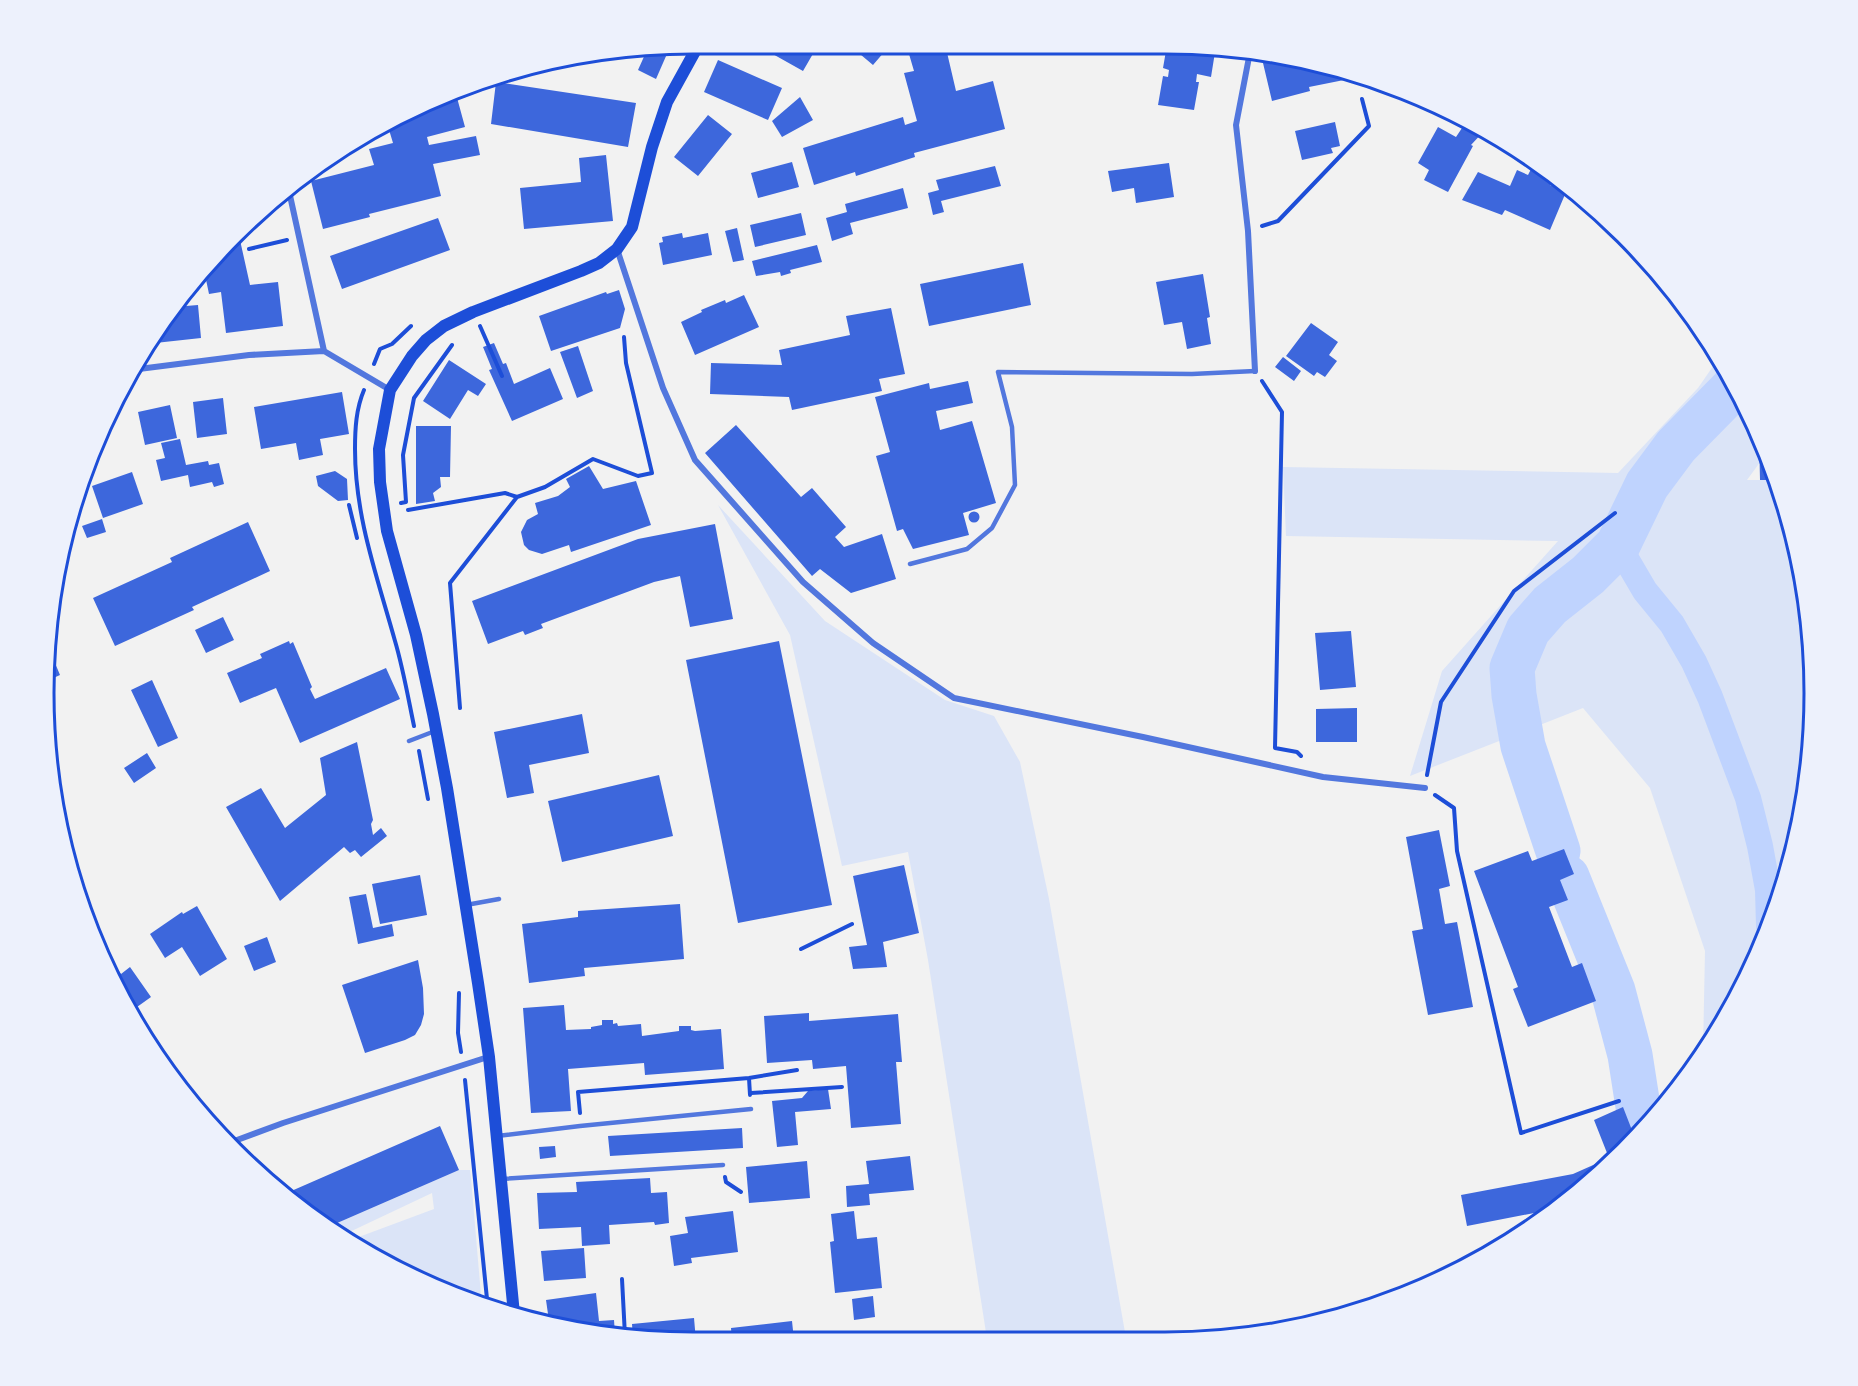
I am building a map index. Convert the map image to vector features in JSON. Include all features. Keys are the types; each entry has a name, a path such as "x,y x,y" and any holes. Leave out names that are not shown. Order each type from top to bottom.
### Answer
{"main road":[{"path":"513,1306 489,1057 447,788 416,635 387,531 379,449 390,390 412,356 426,340 444,326 473,312 581,271 617,249 632,227 652,147 667,102 693,54"}],"street":[{"path":"1249,59 1236,125 1248,231 1255,371"},
{"path":"290,197 324,351"},
{"path":"617,249 663,388 695,460 803,582 873,643 954,698 1323,777 1425,788"},
{"path":"143,368 249,355 324,351 370,376 390,390"},
{"path":"237,1140 489,1057"}],"lane":[{"path":"910,564 967,549 992,528 1015,485 1012,427 998,372 1192,374 1255,371"},
{"path":"409,741 436,730"},
{"path":"465,905 499,899"},
{"path":"497,1136 751,1109"},
{"path":"501,1179 723,1164"}],"path":[{"path":"1248,231 1278,221 1369,126 1362,99"},
{"path":"249,249 299,237"},
{"path":"383,507 406,502 403,455 414,398 444,354 458,338 473,312"},
{"path":"460,708 450,584 517,497 544,487 593,459 638,476 652,472 626,363 624,337"},
{"path":"488,344 501,376"},
{"path":"1255,371 1282,412 1275,748 1298,752 1323,777"},
{"path":"370,376 358,405 355,473 362,520 396,643 429,805"},
{"path":"408,510 505,493 517,497"},
{"path":"349,505 357,538"},
{"path":"1615,513 1515,591 1441,702 1425,788 1454,808 1457,851 1521,1133 1619,1101"},
{"path":"352,522 362,520"},
{"path":"801,948 852,924"},
{"path":"458,988 458,1033 487,1298"},
{"path":"580,1126 578,1092 749,1078 797,1070"},
{"path":"750,1093 842,1087"},
{"path":"622,1279 625,1328"}],"shaded area":[{"path":"1713,366 1738,410 1760,462 1747,480 1767,480 1770,488 1792,568 1799,610 1804,693 1799,776 1782,858 1755,938 1738,976 1703,1036 1705,951 1650,788 1583,708 1410,776 1442,671 1558,541 1286,536 1283,467 1618,473 1698,388"},
{"path":"718,505 825,621 945,700 994,716 1020,762 1049,899 1125,1332 986,1332 928,960 908,852 842,866 790,635"},
{"path":"459,1170 470,1170 481,1295 410,1266 359,1237 434,1209 432,1193 350,1232 337,1223"}],"building":[{"path":"773,54 813,54 803,71"},
{"path":"860,54 882,54 873,65"},
{"path":"909,54 947,54 956,91 993,81 1005,129 914,153 915,157 856,176 855,172 814,185 803,148 903,117 905,125 917,121 904,73 914,71"},
{"path":"1165,54 1214,56 1211,77 1197,74 1196,82 1199,82 1194,110 1158,105 1163,76 1168,77 1169,70 1163,68"},
{"path":"667,55 656,79 638,70 644,56"},
{"path":"718,60 782,88 768,120 704,92"},
{"path":"1263,63 1290,66 1344,80 1309,87 1310,91 1272,101"},
{"path":"504,83 636,103 628,147 491,124 496,86"},
{"path":"800,97 813,120 782,137 772,121"},
{"path":"457,99 465,127 427,137 429,145 476,136 480,155 433,164 441,196 369,214 370,217 323,229 311,181 374,165 369,149 393,143 389,131"},
{"path":"708,115 732,134 698,176 674,157"},
{"path":"1335,122 1340,146 1331,148 1333,153 1302,160 1295,131"},
{"path":"1438,127 1456,137 1462,128 1479,137 1471,145 1473,146 1448,192 1424,180 1429,170 1418,163"},
{"path":"606,155 613,221 524,229 520,188 581,182 579,158"},
{"path":"792,162 799,187 758,198 751,173"},
{"path":"1169,163 1174,197 1136,203 1134,188 1112,192 1108,171"},
{"path":"995,166 1001,186 941,201 944,212 933,215 928,193 939,190 936,180"},
{"path":"1517,170 1528,175 1531,170 1565,195 1550,230 1505,210 1502,215 1462,200 1478,172 1510,186"},
{"path":"903,188 908,208 850,223 853,234 832,241 826,218 847,212 845,204"},
{"path":"801,213 806,235 755,247 750,225"},
{"path":"438,218 450,250 342,289 330,256"},
{"path":"737,228 744,260 733,262 725,231"},
{"path":"682,233 683,238 708,233 712,255 663,265 659,243 663,242 662,237"},
{"path":"240,242 250,285 278,282 283,326 226,333 221,292 209,294 206,280"},
{"path":"817,245 822,262 790,270 791,273 781,276 780,272 756,276 752,261"},
{"path":"1023,263 1031,305 929,326 920,284"},
{"path":"1203,274 1210,317 1207,318 1211,344 1187,349 1182,322 1164,325 1156,282"},
{"path":"619,290 625,309 620,328 551,351 539,316 606,292 607,294"},
{"path":"744,295 759,327 695,355 681,322 702,312 701,310"},
{"path":"198,305 201,338 159,343 162,338 184,306"},
{"path":"891,308 905,374 879,379 882,391 792,410 789,397 710,394 711,363 782,365 779,350 850,335 846,316"},
{"path":"1311,323 1338,342 1329,355 1337,361 1325,377 1317,372 1314,376 1286,356"},
{"path":"494,343 503,364 506,363 514,384 550,368 563,399 512,421 489,370 492,369 483,347"},
{"path":"578,346 593,391 577,398 560,352"},
{"path":"1283,357 1301,371 1294,381 1275,367"},
{"path":"449,360 486,384 478,396 468,390 450,419 423,401"},
{"path":"968,381 973,403 936,411 940,430 972,421 996,503 963,513 969,535 913,549 903,529 897,531 876,456 890,452 875,397 929,383 930,389"},
{"path":"342,392 349,434 320,439 323,455 299,460 296,443 261,449 254,407"},
{"path":"223,398 227,434 197,438 193,402"},
{"path":"170,405 177,438 145,445 138,412"},
{"path":"736,425 801,497 812,488 846,527 835,537 844,547 882,534 896,579 851,593 820,569 812,576 705,453"},
{"path":"416,426 451,426 450,477 440,477 441,487 433,493 435,501 416,504"},
{"path":"180,439 186,465 208,461 209,465 219,463 224,484 214,487 212,482 190,487 188,475 161,481 156,460 165,458 161,443"},
{"path":"1760,460 1767,480 1760,480"},
{"path":"589,466 603,489 636,481 651,525 571,552 569,545 542,554 529,550 524,545 521,532 527,520 538,514 535,503 558,496 570,487 566,479"},
{"path":"335,471 347,479 348,500 338,501 318,486 316,476"},
{"path":"132,472 143,504 103,518 92,486"},
{"path":"974,511 980,517 974,523 968,517"},
{"path":"102,519 106,532 87,538 82,526"},
{"path":"248,522 270,571 192,607 194,610 115,646 93,598 172,562 170,558"},
{"path":"715,524 733,619 690,627 680,576 654,582 541,624 543,628 525,635 523,631 488,644 472,601 638,539"},
{"path":"223,617 234,640 206,653 195,630"},
{"path":"1351,631 1356,687 1320,690 1315,633"},
{"path":"289,641 290,644 293,642 315,699 386,668 400,699 300,743 276,688 240,703 227,673 262,658 260,654"},
{"path":"779,641 832,905 738,923 686,660"},
{"path":"55,662 60,675 54,678"},
{"path":"152,680 178,738 158,747 131,690"},
{"path":"1357,708 1357,742 1316,742 1316,709"},
{"path":"582,714 589,753 529,765 534,793 507,798 494,732"},
{"path":"357,742 373,820 371,824 373,835 381,828 387,836 361,857 355,850 350,853 344,847 280,901 226,807 261,788 285,828 326,795 320,758"},
{"path":"147,753 156,768 134,783 124,768"},
{"path":"659,775 673,836 562,862 548,801"},
{"path":"1439,830 1450,886 1439,889 1445,924 1457,922 1473,1007 1428,1015 1412,931 1423,929 1406,837"},
{"path":"1564,849 1574,874 1560,880 1568,900 1549,907 1572,967 1582,963 1596,1001 1528,1027 1513,989 1518,987 1474,871 1528,851 1532,861"},
{"path":"904,865 919,933 883,942 887,967 853,969 849,947 867,945 853,876"},
{"path":"420,875 427,915 380,924 372,884"},
{"path":"366,894 373,928 392,924 394,936 358,944 349,897"},
{"path":"680,904 684,959 584,968 585,976 529,983 522,924 578,917 578,911"},
{"path":"197,906 227,959 200,976 182,947 165,958 150,934 182,912 183,914"},
{"path":"267,937 276,962 254,971 244,946"},
{"path":"418,960 423,988 424,1014 421,1025 415,1035 405,1040 365,1053 342,985"},
{"path":"116,967 121,974 130,967 151,997 137,1007"},
{"path":"564,1005 566,1030 591,1029 591,1027 602,1025 602,1020 613,1020 613,1024 617,1023 618,1026 641,1024 642,1036 679,1031 679,1026 691,1026 691,1030 695,1031 721,1029 724,1069 645,1075 644,1063 568,1069 571,1111 531,1113 523,1008"},
{"path":"809,1013 809,1021 898,1014 902,1062 896,1062 901,1124 851,1128 846,1066 813,1069 812,1060 767,1063 764,1016"},
{"path":"828,1089 831,1109 795,1112 798,1145 777,1147 772,1101 802,1098 808,1091"},
{"path":"1623,1107 1631,1129 1607,1154 1594,1120"},
{"path":"440,1126 459,1170 337,1223 293,1190"},
{"path":"742,1128 743,1148 610,1156 608,1136"},
{"path":"555,1146 556,1157 540,1159 539,1147"},
{"path":"910,1156 914,1190 869,1194 870,1205 847,1207 846,1186 869,1184 866,1161"},
{"path":"807,1161 810,1198 749,1203 746,1167"},
{"path":"1596,1164 1536,1213 1467,1226 1461,1195 1573,1174"},
{"path":"650,1178 651,1193 667,1192 669,1223 609,1225 610,1244 582,1246 581,1227 539,1229 537,1193 577,1192 576,1182"},
{"path":"733,1211 738,1252 691,1258 692,1263 674,1266 670,1236 688,1233 685,1217"},
{"path":"854,1211 857,1239 877,1237 882,1288 835,1293 830,1242 834,1241 831,1214"},
{"path":"584,1248 586,1278 544,1281 541,1251"},
{"path":"596,1293 599,1321 614,1320 615,1327 548,1315 546,1300"},
{"path":"873,1296 875,1317 854,1320 852,1299"},
{"path":"694,1318 695,1332 632,1329 632,1324"},
{"path":"792,1321 793,1332 731,1332 731,1328"}],"waterway":[{"path":"1558,851 1523,746 1512,668 1528,630 1550,605 1588,575 1618,545 1647,485 1676,446 1728,393"},
{"path":"1618,545 1645,591 1672,624 1694,662 1710,697 1748,798 1760,846 1768,902"},
{"path":"1567,877 1613,991 1630,1055 1640,1119"}]}
